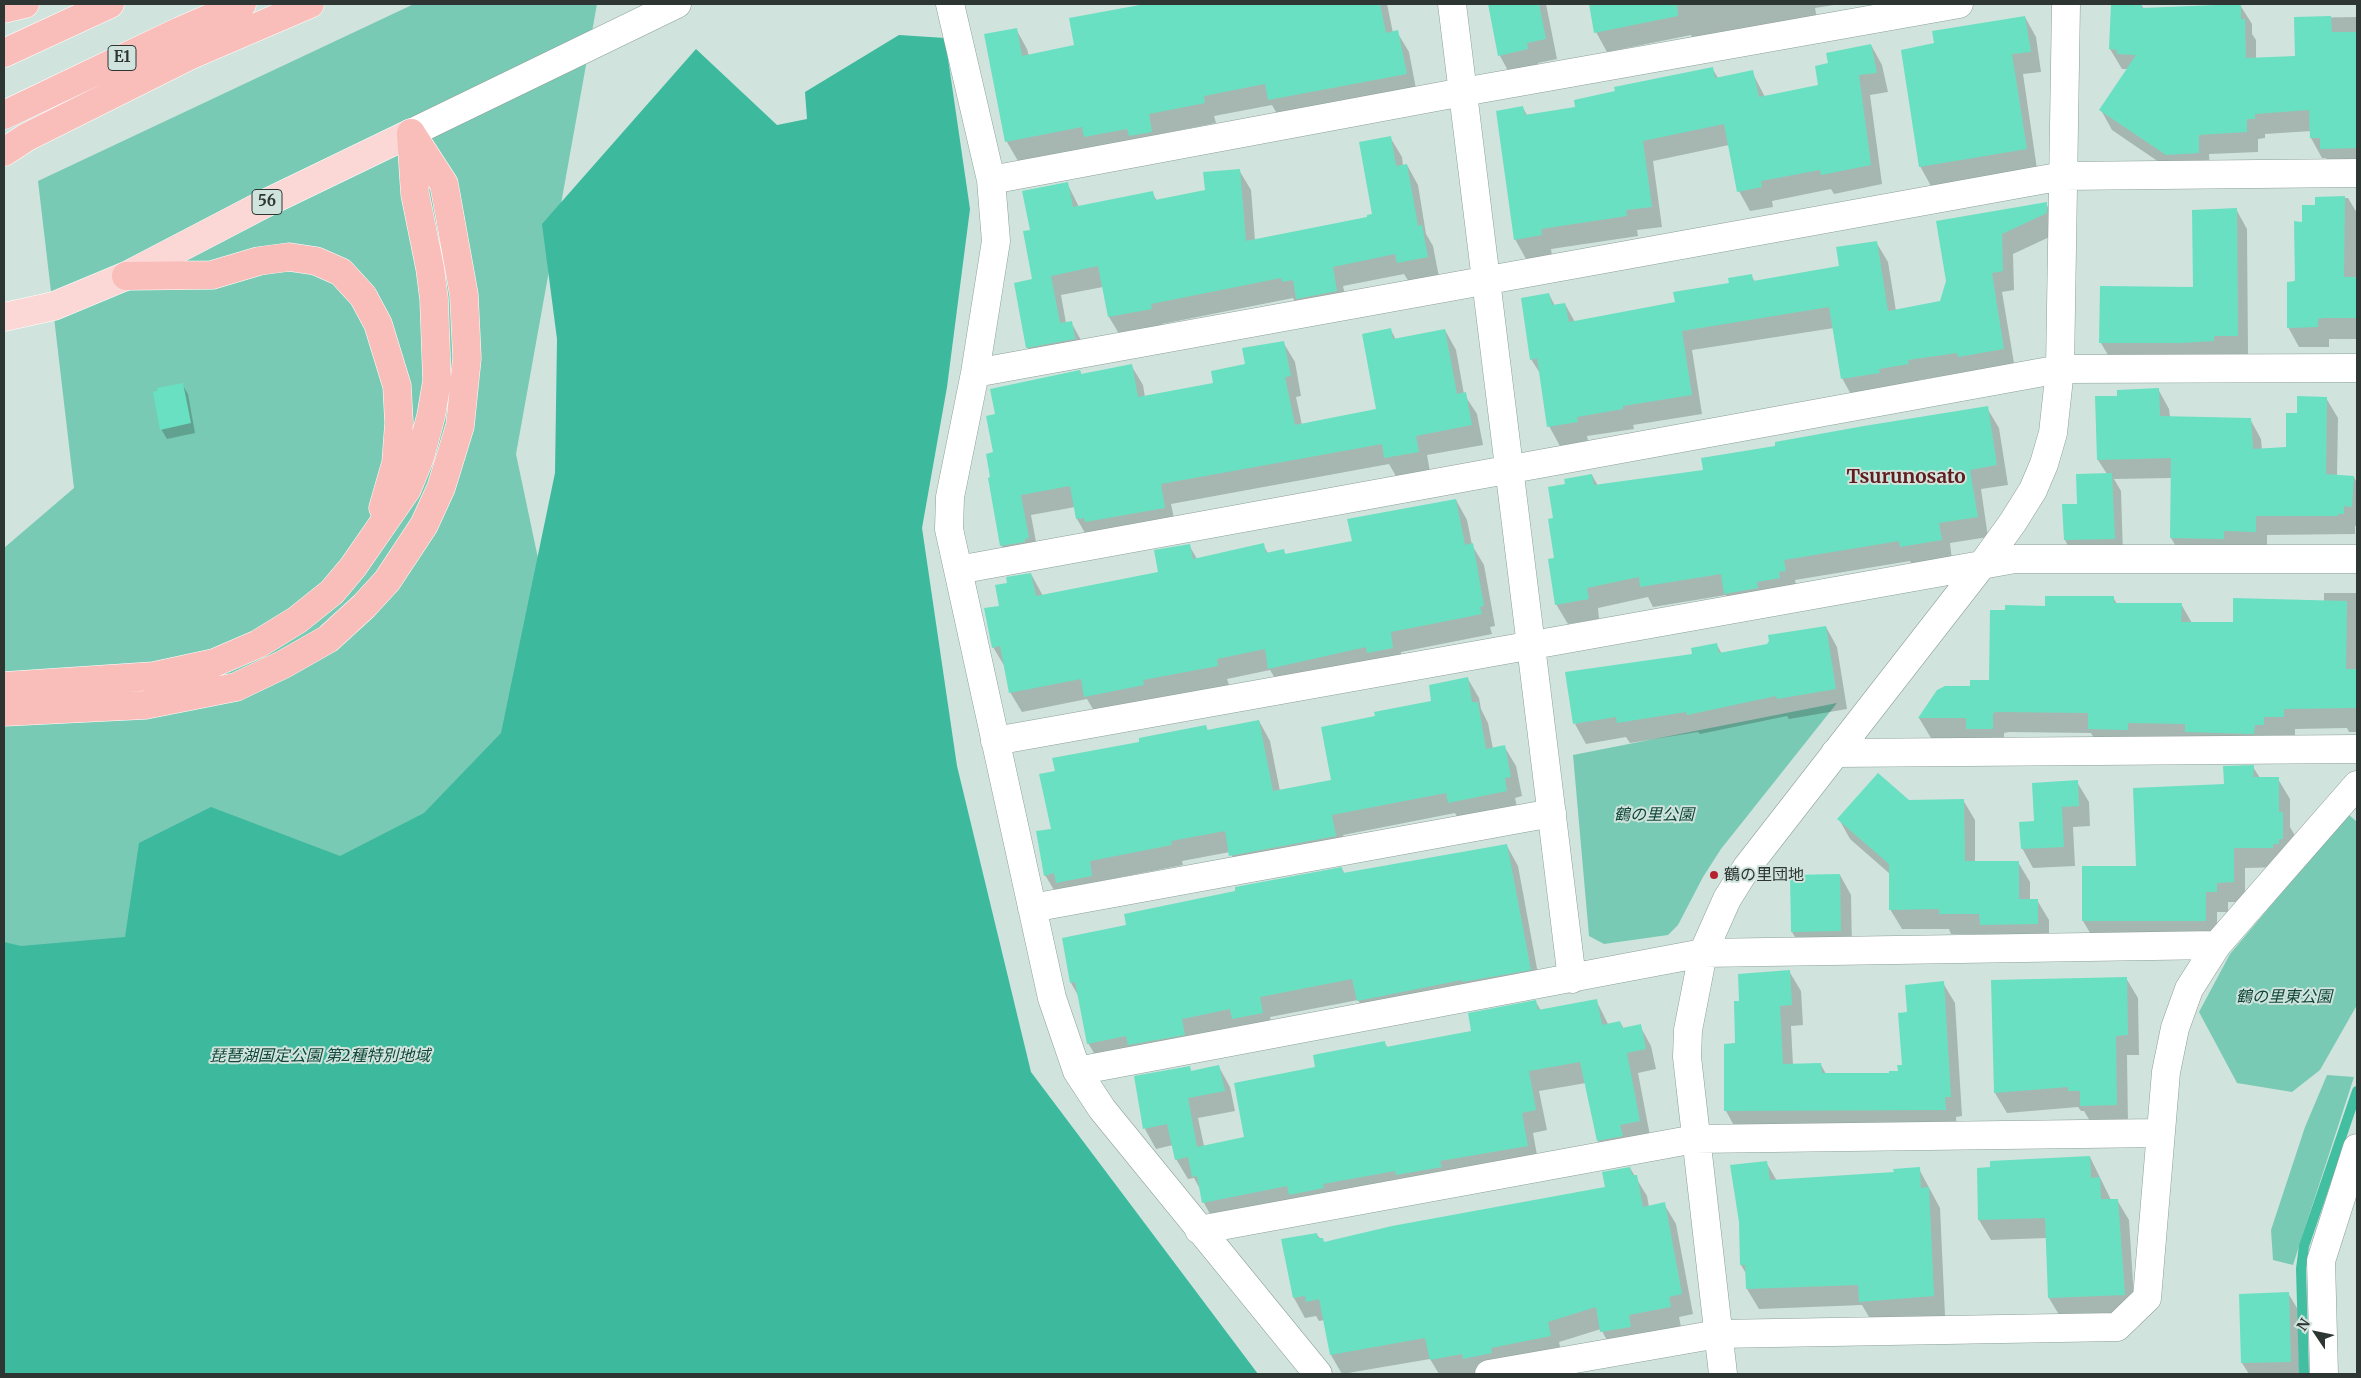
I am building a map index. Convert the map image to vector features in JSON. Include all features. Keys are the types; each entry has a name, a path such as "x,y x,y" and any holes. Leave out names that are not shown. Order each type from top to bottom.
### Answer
{"highway":[{"path":"4,10 25,4"},
{"path":"4,53 110,4"},
{"name":"E1","path":"4,115 180,31 242,4"},
{"path":"4,152 27,137 189,56 310,4"},
{"path":"4,686 154,676 214,663 258,644 297,620 332,592 372,540 407,489 422,449 431,416 437,380 434,299 430,268 415,194 410,132"},
{"path":"4,712 145,706 236,687 284,664 328,639 364,606 387,581 424,525 442,488 460,426 467,358 464,295 444,184 410,132"},
{"path":"126,276 212,275 259,261 289,257 316,261 341,272 363,296 378,324 397,386 400,423 396,463 372,540"}],"main road":[{"name":"56","path":"4,317 54,306 126,276 264,204 410,132"}],"street":[{"path":"410,132 677,4"},
{"path":"950,4 991,180 996,240 974,373 950,497 949,529 1052,998 1077,1071 1102,1109 1318,1374"},
{"path":"1452,4 1572,979"},
{"path":"991,180 1463,92 1959,4"},
{"path":"1723,1374 1687,1057 1688,1030 1703,954 1727,899 1747,867 2014,522 2033,490 2044,464 2053,433 2060,369 2066,4"},
{"path":"974,373 2063,176 2357,172"},
{"path":"958,570 1510,471 2060,369 2357,368"},
{"path":"996,741 2015,559 2357,559"},
{"path":"1835,754 2357,749"},
{"path":"1489,1374 1522,1371 1718,1334 2117,1327 2147,1298 2166,1072 2175,1028 2189,989 2217,945 2357,785"},
{"path":"1032,908 1552,813"},
{"path":"1077,1071 1703,954 2217,945"},
{"path":"1199,1230 1695,1139 2160,1133"},
{"path":"2324,1374 2321,1261 2357,1148"}],"green space":[{"name":"琵琶湖国定公園 第2種特別地域","path":"414,4 597,4 516,454 675,1207 4,1374 4,548 74,488 38,181"},
{"path":"899,35 945,38 970,209 947,387 922,528 957,766 1031,1072 1258,1374 4,1374 4,942 21,946 125,937 139,843 211,807 340,856 424,813 501,733 555,473 557,339 542,224 696,49 777,125 807,119 805,92"},
{"name":"鶴の里公園","path":"1837,703 1721,849 1703,877 1678,925 1668,935 1604,944 1589,936 1573,755"},
{"name":"鶴の里東公園","path":"2348,814 2357,822 2357,1005 2320,1070 2292,1092 2237,1083 2199,1012 2230,954"},
{"path":"2327,1075 2354,1077 2293,1265 2273,1260 2271,1230 2305,1127"}],"building":[{"path":"1145,4 1380,4 1386,33 1398,30 1407,74 1268,100 1265,84 1204,96 1205,103 1149,114 1152,132 1129,136 1127,129 1084,137 1082,127 1005,142 984,34 1017,28 1022,56 1074,45 1069,18"},
{"path":"1488,4 1539,4 1546,39 1527,43 1528,49 1498,56"},
{"path":"1589,4 1677,4 1678,16 1594,33"},
{"path":"2111,4 2142,4 2142,8 2241,4 2241,19 2245,19 2246,58 2295,56 2294,17 2331,16 2332,32 2357,32 2357,148 2320,149 2320,138 2310,138 2309,110 2255,114 2255,119 2247,119 2247,132 2199,135 2199,153 2166,155 2099,110 2136,55 2117,54 2117,50 2109,49"},
{"path":"2025,16 2031,52 2012,54 2027,149 1919,167 1901,50 1934,43 1932,31"},
{"path":"1871,44 1877,73 1859,75 1871,165 1821,175 1820,170 1761,181 1762,187 1737,192 1724,124 1643,141 1652,207 1626,210 1627,216 1541,229 1542,235 1514,240 1496,111 1523,106 1525,115 1575,107 1574,100 1615,91 1614,87 1713,67 1715,78 1753,70 1759,97 1818,85 1815,66 1828,63 1826,53"},
{"path":"1391,136 1396,166 1407,164 1418,226 1422,225 1428,257 1397,263 1395,254 1333,267 1337,291 1296,299 1293,280 1282,282 1281,278 1151,304 1152,309 1108,317 1098,266 1051,276 1060,323 1072,321 1075,339 1026,348 1014,283 1032,279 1023,231 1030,230 1022,191 1068,182 1073,207 1153,191 1155,200 1205,190 1203,172 1240,169 1246,241 1367,217 1367,215 1372,214 1359,142"},
{"path":"2345,196 2344,277 2357,277 2357,318 2324,318 2318,319 2318,327 2287,328 2287,282 2295,281 2294,221 2302,222 2302,205 2315,205 2315,197"},
{"path":"2047,202 2047,213 2002,234 2003,271 1992,273 2004,349 1958,357 1957,353 1908,360 1909,364 1879,369 1880,373 1841,379 1829,307 1682,331 1692,395 1623,406 1623,409 1577,417 1578,422 1547,427 1537,358 1530,360 1521,298 1549,293 1552,305 1565,303 1569,322 1675,302 1673,292 1729,283 1728,278 1752,274 1753,281 1839,266 1836,247 1877,241 1888,311 1940,301 1946,281 1936,221"},
{"path":"2237,208 2238,336 2214,336 2214,341 2182,343 2099,343 2100,286 2193,287 2192,210"},
{"path":"1391,328 1393,339 1445,329 1457,394 1466,392 1472,425 1416,436 1419,452 1384,458 1382,444 1161,484 1165,508 1085,522 1084,518 1076,519 1070,486 1021,495 1029,538 1025,539 1025,542 1000,546 988,478 990,477 986,454 993,452 986,416 995,414 990,389 1080,370 1081,374 1132,364 1138,397 1213,383 1211,371 1245,364 1242,348 1284,341 1291,376 1285,377 1295,425 1376,409 1362,334"},
{"path":"183,383 191,423 160,430 153,392 157,391 157,388"},
{"path":"2159,388 2160,416 2251,418 2253,449 2286,447 2286,413 2297,413 2297,396 2327,397 2326,474 2354,476 2352,507 2344,506 2344,514 2338,514 2338,516 2256,516 2256,532 2224,531 2224,539 2170,538 2171,458 2097,460 2095,396 2117,396 2117,390"},
{"path":"1988,406 1997,465 1970,470 1978,517 1939,523 1942,540 1900,547 1899,541 1784,560 1786,571 1779,572 1780,578 1757,582 1758,588 1724,594 1721,574 1640,587 1639,577 1587,588 1589,599 1555,605 1548,559 1554,558 1548,519 1553,518 1548,487 1565,484 1564,479 1592,474 1594,485 1703,470 1701,458 1775,446 1775,442"},
{"path":"2112,473 2115,539 2064,540 2062,504 2077,504 2076,474"},
{"path":"1456,499 1465,545 1473,543 1484,606 1480,607 1482,614 1391,632 1393,648 1367,653 1366,647 1268,669 1265,649 1217,659 1218,666 1143,680 1144,685 1084,697 1081,679 1009,693 1000,646 992,648 984,608 999,606 995,585 1007,583 1006,577 1031,573 1036,596 1158,572 1154,550 1190,544 1193,559 1264,543 1266,553 1284,549 1285,554 1352,541 1347,519"},
{"path":"2045,596 2114,596 2114,603 2182,603 2181,622 2233,622 2233,598 2347,601 2346,669 2357,669 2357,708 2284,709 2284,717 2264,717 2264,725 2255,725 2254,734 2185,732 2185,724 2128,723 2128,730 2088,729 2088,713 1997,712 1993,713 1993,729 1966,729 1966,718 1918,718 1937,690 1945,686 1970,686 1970,680 1989,680 1990,610 2005,610 2005,605 2045,606"},
{"path":"1826,626 1836,689 1777,699 1776,696 1687,715 1686,712 1617,723 1616,717 1573,724 1565,672 1692,654 1691,648 1717,643 1719,653 1767,644 1769,641 1768,635"},
{"path":"1468,677 1472,702 1478,702 1486,749 1505,745 1511,777 1505,778 1507,791 1448,803 1446,793 1332,815 1336,836 1229,856 1225,831 1171,841 1172,845 1090,861 1092,876 1056,883 1054,873 1044,876 1036,831 1051,829 1039,774 1055,771 1052,758 1139,742 1139,738 1206,725 1207,730 1259,720 1273,791 1331,780 1321,727 1375,716 1374,712 1431,701 1429,685"},
{"path":"2254,765 2253,777 2279,777 2279,812 2283,812 2283,839 2279,839 2279,844 2273,844 2273,848 2234,848 2234,882 2217,883 2217,892 2206,892 2206,921 2082,921 2082,866 2136,866 2133,788 2224,784 2223,766"},
{"path":"1878,773 1909,800 1964,799 1965,861 2019,861 2019,899 2038,899 2038,924 1980,925 1979,914 1939,914 1939,909 1889,910 1889,864 1837,819"},
{"path":"2078,780 2079,806 2062,807 2064,847 2021,849 2019,822 2034,821 2032,783"},
{"path":"1507,844 1531,970 1462,982 1462,980 1357,1001 1352,979 1260,997 1263,1013 1232,1019 1230,1009 1182,1019 1185,1035 1128,1045 1126,1036 1087,1044 1075,982 1070,983 1062,938 1126,925 1124,914 1235,891 1235,887 1342,867 1343,873"},
{"path":"1840,874 1841,931 1791,932 1790,875"},
{"path":"1790,970 1792,1005 1780,1006 1783,1064 1821,1063 1822,1073 1889,1073 1889,1071 1898,1071 1897,1065 1902,1065 1898,1013 1907,1012 1905,985 1944,981 1951,1097 1945,1097 1946,1110 1724,1111 1724,1044 1735,1043 1734,1001 1739,1001 1738,974"},
{"path":"2127,977 2128,1035 2116,1036 2117,1105 2080,1106 2080,1091 2068,1091 2068,1087 1994,1093 1991,980"},
{"path":"1597,999 1602,1025 1620,1021 1622,1028 1641,1024 1646,1049 1627,1053 1640,1121 1620,1125 1623,1136 1597,1141 1580,1062 1529,1071 1536,1110 1522,1113 1528,1146 1440,1161 1442,1167 1396,1175 1395,1171 1323,1184 1324,1188 1289,1195 1287,1186 1202,1203 1197,1176 1192,1177 1188,1157 1175,1160 1167,1124 1143,1129 1134,1076 1190,1066 1191,1071 1219,1065 1225,1091 1188,1098 1197,1147 1244,1137 1234,1083 1315,1067 1313,1055 1385,1041 1386,1047 1471,1031 1468,1013 1536,1000 1538,1010"},
{"path":"2090,1156 2091,1178 2100,1177 2101,1199 2118,1199 2125,1295 2048,1298 2045,1218 1978,1220 1977,1168 1990,1167 1990,1161"},
{"path":"1767,1161 1770,1180 1894,1172 1893,1169 1920,1167 1921,1188 1929,1187 1934,1296 1859,1302 1858,1285 1746,1289 1745,1265 1740,1265 1739,1222 1730,1165"},
{"path":"1630,1167 1632,1175 1637,1175 1643,1207 1665,1202 1682,1294 1669,1297 1671,1307 1629,1315 1631,1327 1600,1332 1596,1307 1548,1322 1551,1336 1491,1348 1492,1353 1463,1359 1462,1354 1430,1360 1425,1338 1330,1355 1319,1299 1306,1302 1305,1296 1293,1298 1281,1239 1317,1233 1318,1238 1323,1238 1324,1242 1392,1226 1605,1187 1602,1172"},
{"path":"2289,1292 2291,1362 2241,1363 2239,1294"}],"waterway":[{"path":"2304,1374 2301,1269 2304,1246 2357,1091"}],"place":[{"name":"鶴の里団地","path":"1714,875"}],"district":[{"name":"Tsurunosato","path":"1906,478"}]}
